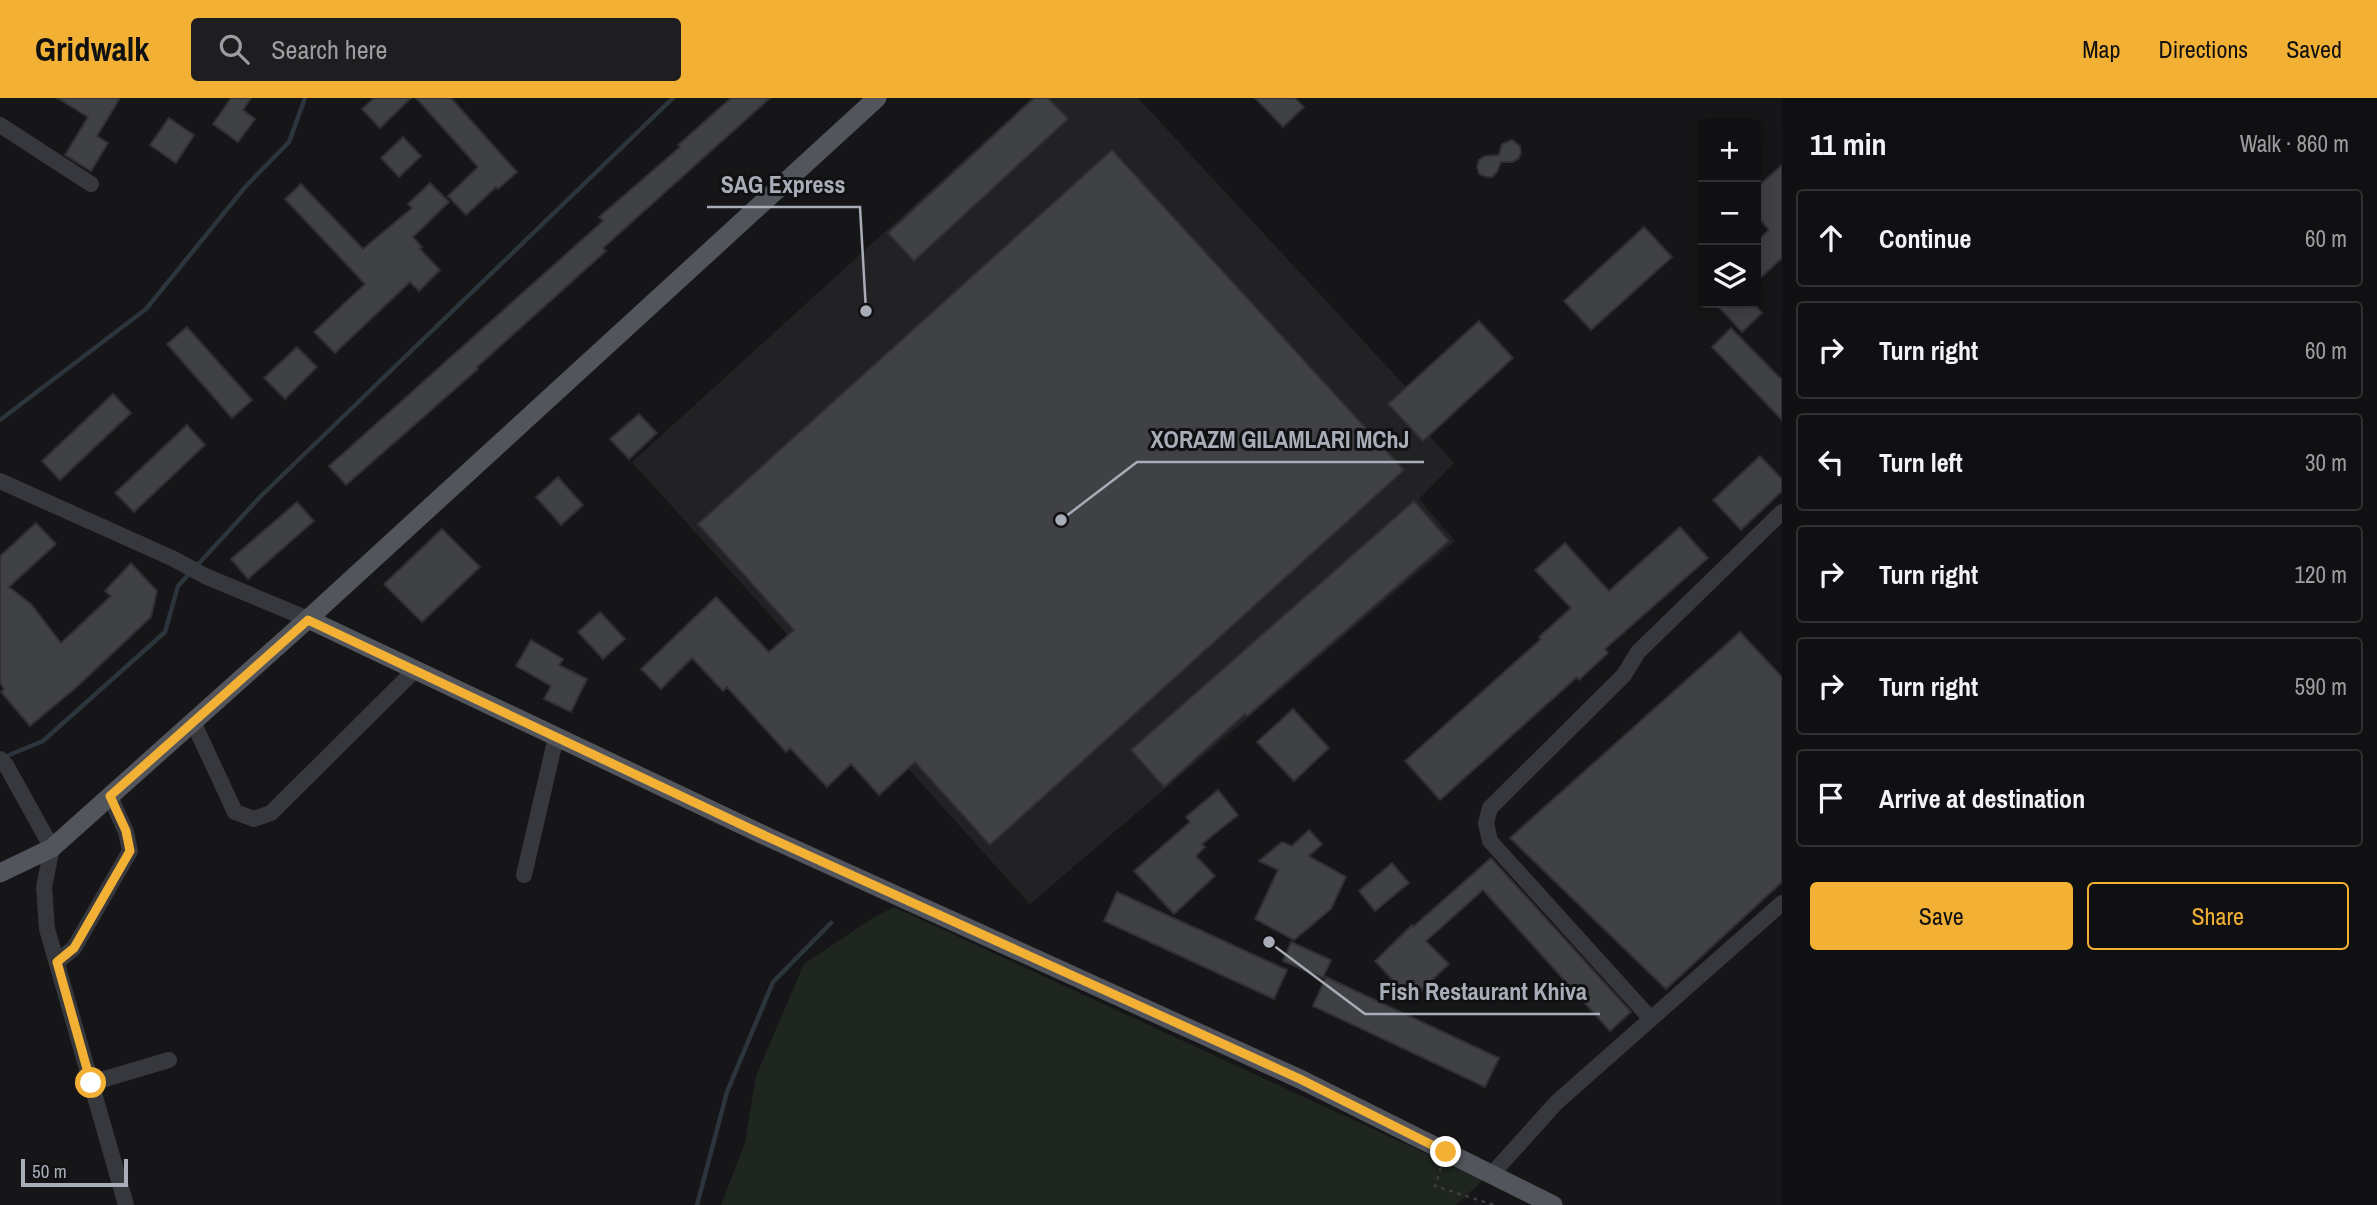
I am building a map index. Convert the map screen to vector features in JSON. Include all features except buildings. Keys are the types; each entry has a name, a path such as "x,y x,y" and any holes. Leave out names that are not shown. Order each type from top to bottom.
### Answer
{"main road":[{"path":"0,873 52,848 308,620 877,98"},
{"path":"308,620 770,838 1300,1079 1553,1205"}],"street":[{"path":"0,125 90,184"},
{"path":"0,481 174,559 205,576 308,620"},
{"path":"1651,1019 1490,841 1486,823 1490,808 1623,675 1638,652 1782,512"},
{"path":"193,722 235,812 254,819 271,813 415,670"},
{"path":"524,875 556,737"},
{"path":"3,762 52,848 44,887 47,929 126,1205"},
{"path":"57,962 74,948 130,851 126,831 110,796"},
{"path":"1492,1174 1557,1102 1782,903"},
{"path":"91,1083 169,1060"}],"path":[{"path":"1446,1152 1436,1185 1494,1205"}],"shaded area":[{"path":"1032,98 1138,98 1406,387 1397,400 1454,463 1419,499 1455,541 1030,904 632,462"},
{"path":"894,907 1483,1180 1456,1205 721,1205 745,1143 756,1076 804,964"}],"waterway":[{"path":"0,420 146,309 246,186 289,142 305,98"},
{"path":"2,758 43,741 165,632 178,586 261,496 673,98"},
{"path":"697,1205 727,1092 773,982 831,923"}],"place":[{"name":"SAG Express","path":"866,311"},
{"name":"XORAZM GILAMLARI MChJ","path":"1061,520"},
{"name":"Fish Restaurant Khiva","path":"1269,942"}],"route":[{"path":"91,1083 57,962 74,948 130,851 126,831 110,796 308,620 770,838 1300,1079 1446,1152"}]}
